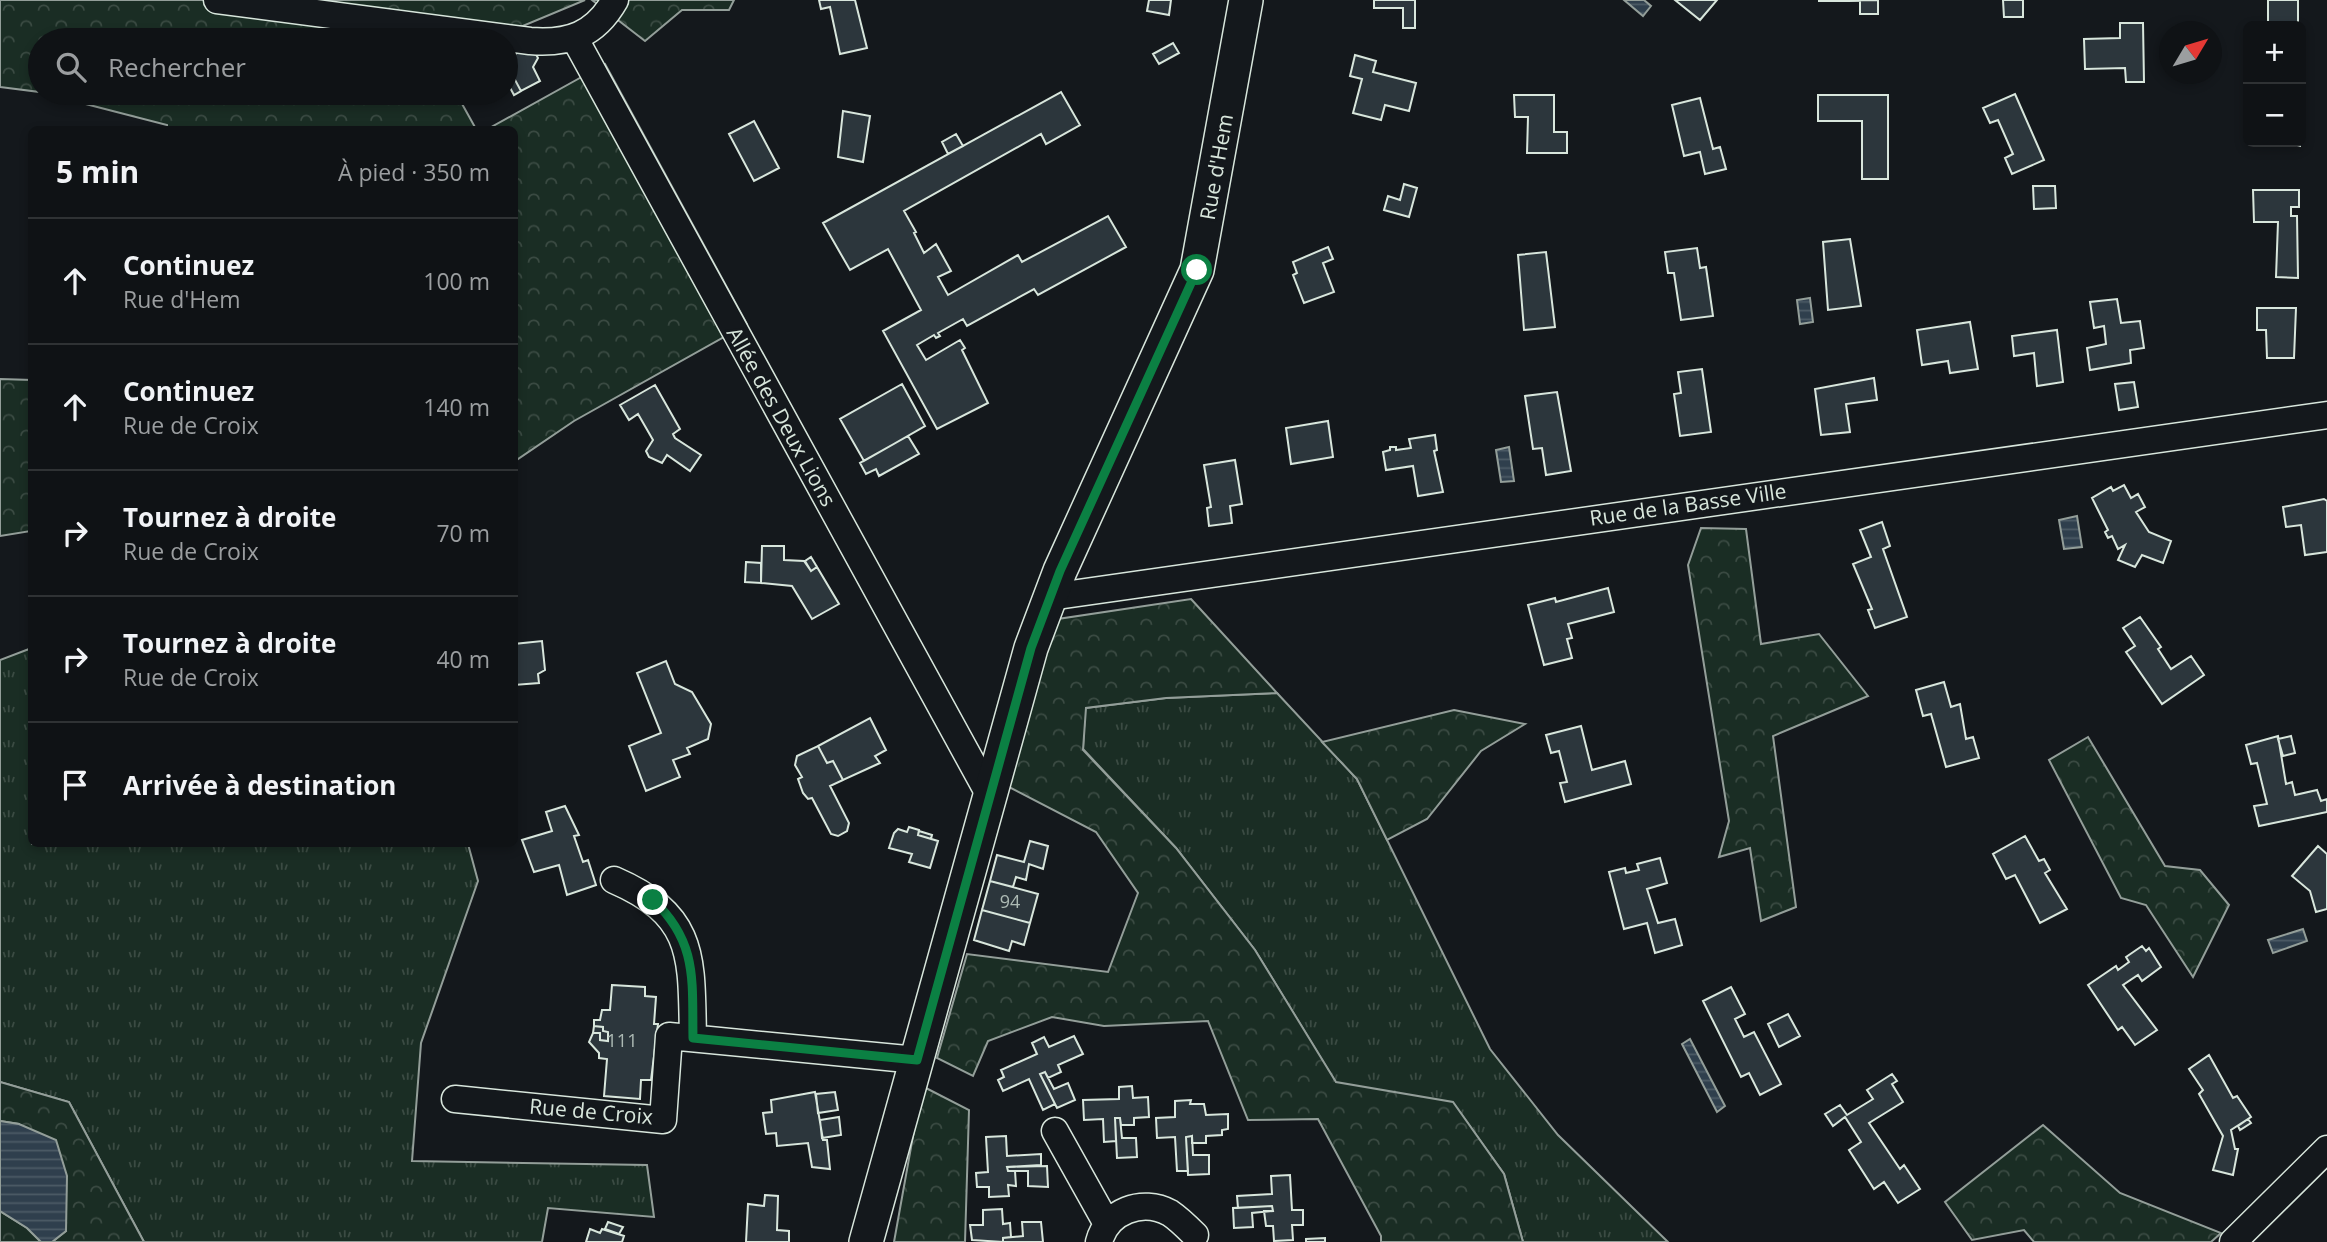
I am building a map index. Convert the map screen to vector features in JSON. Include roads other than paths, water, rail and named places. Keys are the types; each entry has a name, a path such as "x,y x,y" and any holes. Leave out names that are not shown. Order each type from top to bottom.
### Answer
{"main road":[{"name":"Rue d'Hem","path":"1050,597 1197,270 1245,0"},
{"path":"866,1242 989,794 1031,648 1050,597"}],"street":[{"path":"217,0 431,28"},
{"path":"518,39 561,43 575,39 600,23 615,0"},
{"name":"Allée des Deux Lions","path":"575,39 989,794"},
{"name":"Rue de la Basse Ville","path":"1050,597 2327,415"},
{"path":"614,880 653,900 681,934 691,961 693,1038"},
{"name":"Rue de Croix","path":"455,1099 663,1120 669,1036 917,1060"},
{"path":"1055,1131 1102,1233 1125,1210 1148,1206 1170,1214 1195,1235"},
{"path":"2233,1242 2327,1149"}],"water":[{"path":"1624,0 1644,0 1651,6 1643,16"},
{"path":"1810,298 1813,322 1800,324 1797,300"},
{"path":"1509,447 1514,481 1501,482 1496,450"},
{"path":"2077,516 2082,547 2064,549 2059,520"},
{"path":"2303,929 2307,941 2273,953 2268,940"},
{"path":"1690,1039 1725,1106 1717,1112 1682,1044"},
{"path":"0,1121 19,1124 56,1140 67,1176 66,1231 52,1242 41,1242 27,1228 0,1211"}]}
